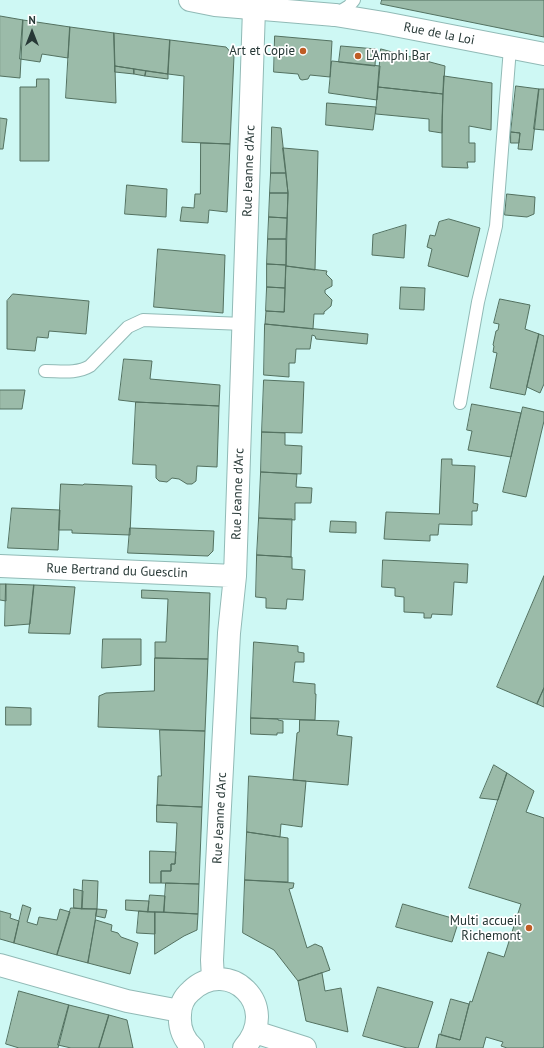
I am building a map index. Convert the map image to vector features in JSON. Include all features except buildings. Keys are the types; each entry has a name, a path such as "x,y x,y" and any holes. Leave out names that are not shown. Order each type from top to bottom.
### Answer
{"street":[{"name":"Rue de la Loi","path":"190,0 215,5 334,15 384,23 544,54"},
{"name":"Rue Jeanne d'Arc","path":"213,979 212,960 229,633 235,576 254,9"},
{"name":"Rue Bertrand du Guesclin","path":"0,566 235,576"},
{"path":"0,965 126,1001 180,1011"},
{"path":"193,1048 184,1036 180,1024 180,1011 183,1002 192,990 204,982 213,979 223,979 242,986 254,1002 258,1022 250,1040 305,1048"}],"lane":[{"path":"334,15 349,6 354,0"},
{"path":"460,403 478,302 496,226 510,48"},
{"path":"46,371 83,370 90,366 128,327 143,320 244,324"}],"place":[{"name":"Art et Copie","path":"303,51"},
{"name":"L'Amphi Bar","path":"358,56"},
{"name":"Multi accueil Richemont","path":"529,928"}]}
